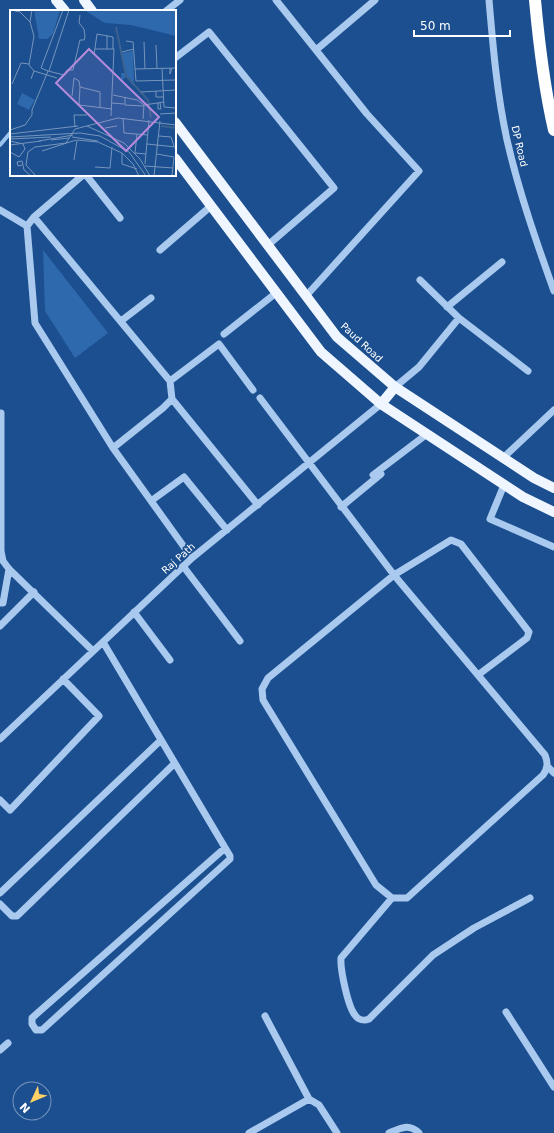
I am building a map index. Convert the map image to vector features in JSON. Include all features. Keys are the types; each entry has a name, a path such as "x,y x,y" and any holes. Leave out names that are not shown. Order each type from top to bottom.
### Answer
{"highway":[{"path":"535,0 538,37 547,102 554,130"}],"main road":[{"path":"56,0 63,10"},
{"path":"84,0 91,10"},
{"name":"Paud Road","path":"178,134 268,245 337,337 395,387 534,478 554,488"},
{"path":"176,159 321,352 381,404 523,498 554,512"},
{"path":"381,404 395,387"}],"street":[{"path":"167,10 179,0"},
{"path":"276,0 367,114 419,171 306,296"},
{"path":"316,50 375,0"},
{"name":"DP Road","path":"489,0 497,83 507,139 527,216 554,291"},
{"path":"176,57 210,32 334,188 268,245"},
{"path":"82,176 34,217 27,226 35,323 113,448 192,558"},
{"path":"87,176 120,218"},
{"path":"160,250 211,206"},
{"path":"0,210 27,226"},
{"path":"34,217 170,381 172,399 258,505"},
{"path":"447,307 502,262"},
{"path":"420,280 459,318 528,371"},
{"path":"224,334 276,293"},
{"path":"121,322 150,298"},
{"path":"395,387 419,367 459,318"},
{"path":"170,381 219,344 253,390"},
{"path":"260,398 310,463 341,507 394,575 545,755 548,766 554,772"},
{"path":"113,448 172,399"},
{"name":"Raj Path","path":"0,739 192,558 381,404"},
{"path":"503,458 554,410"},
{"path":"1,412 0,551 3,561 9,569 93,651"},
{"path":"374,475 427,434"},
{"path":"341,507 382,474"},
{"path":"151,501 184,477 227,530"},
{"path":"504,485 490,519 554,547"},
{"path":"478,675 526,638 529,632 461,544 454,541 447,541 394,575 268,678 262,689 261,695 376,885 392,898 407,898 543,775 548,766"},
{"path":"183,566 240,641"},
{"path":"0,603 3,603 9,569"},
{"path":"0,626 34,592"},
{"path":"134,612 170,660"},
{"path":"103,642 160,741 230,856 228,861 42,1030 36,1030 32,1024 32,1018 225,848"},
{"path":"0,800 10,810 99,716 63,680"},
{"path":"0,893 160,741"},
{"path":"0,904 12,916 17,916 174,764"},
{"path":"392,898 341,958 349,1004 354,1015 360,1019 369,1019 433,955 474,928 530,898"},
{"path":"506,1012 554,1087"},
{"path":"265,1016 309,1099 319,1105 337,1133"},
{"path":"0,1050 8,1043"},
{"path":"249,1133 309,1099"},
{"path":"389,1133 407,1126 413,1128 419,1133"}],"shaded area":[{"path":"43,250 108,333 75,358 45,311"}],"waterway":[{"path":"0,145 10,133"}]}
